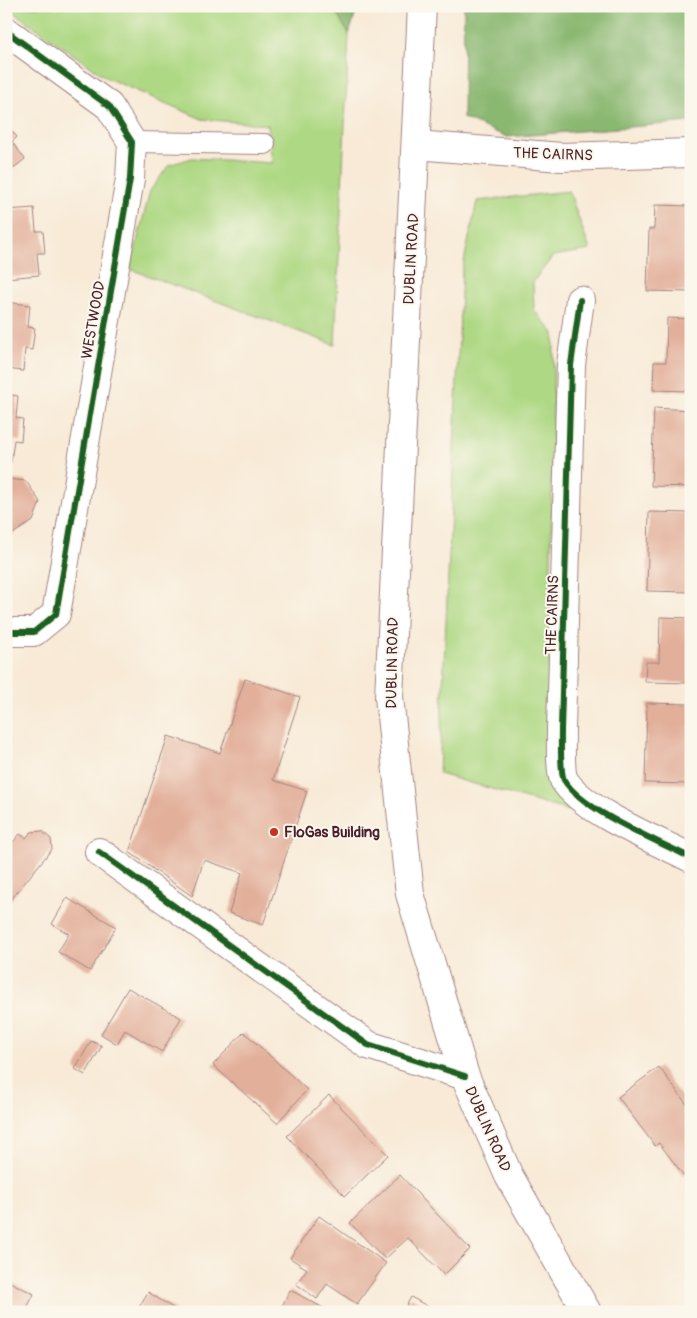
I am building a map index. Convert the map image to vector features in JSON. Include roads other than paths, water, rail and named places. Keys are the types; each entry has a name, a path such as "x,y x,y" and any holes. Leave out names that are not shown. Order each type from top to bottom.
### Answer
{"street":[{"name":"DUBLIN ROAD","path":"422,6 389,697 410,894 465,1076 509,1176 587,1312"},
{"path":"6,31 109,106 132,142"},
{"name":"WESTWOOD","path":"6,632 34,632 56,614 130,179 132,142"},
{"name":"THE CAIRNS","path":"416,145 562,157 691,152"},
{"name":"THE CAIRNS","path":"580,300 571,365 561,730 563,778 583,800 691,858"},
{"path":"99,852 368,1045 465,1076"}],"lane":[{"path":"132,142 265,144"}],"place":[{"name":"FloGas Building","path":"274,832"}]}
